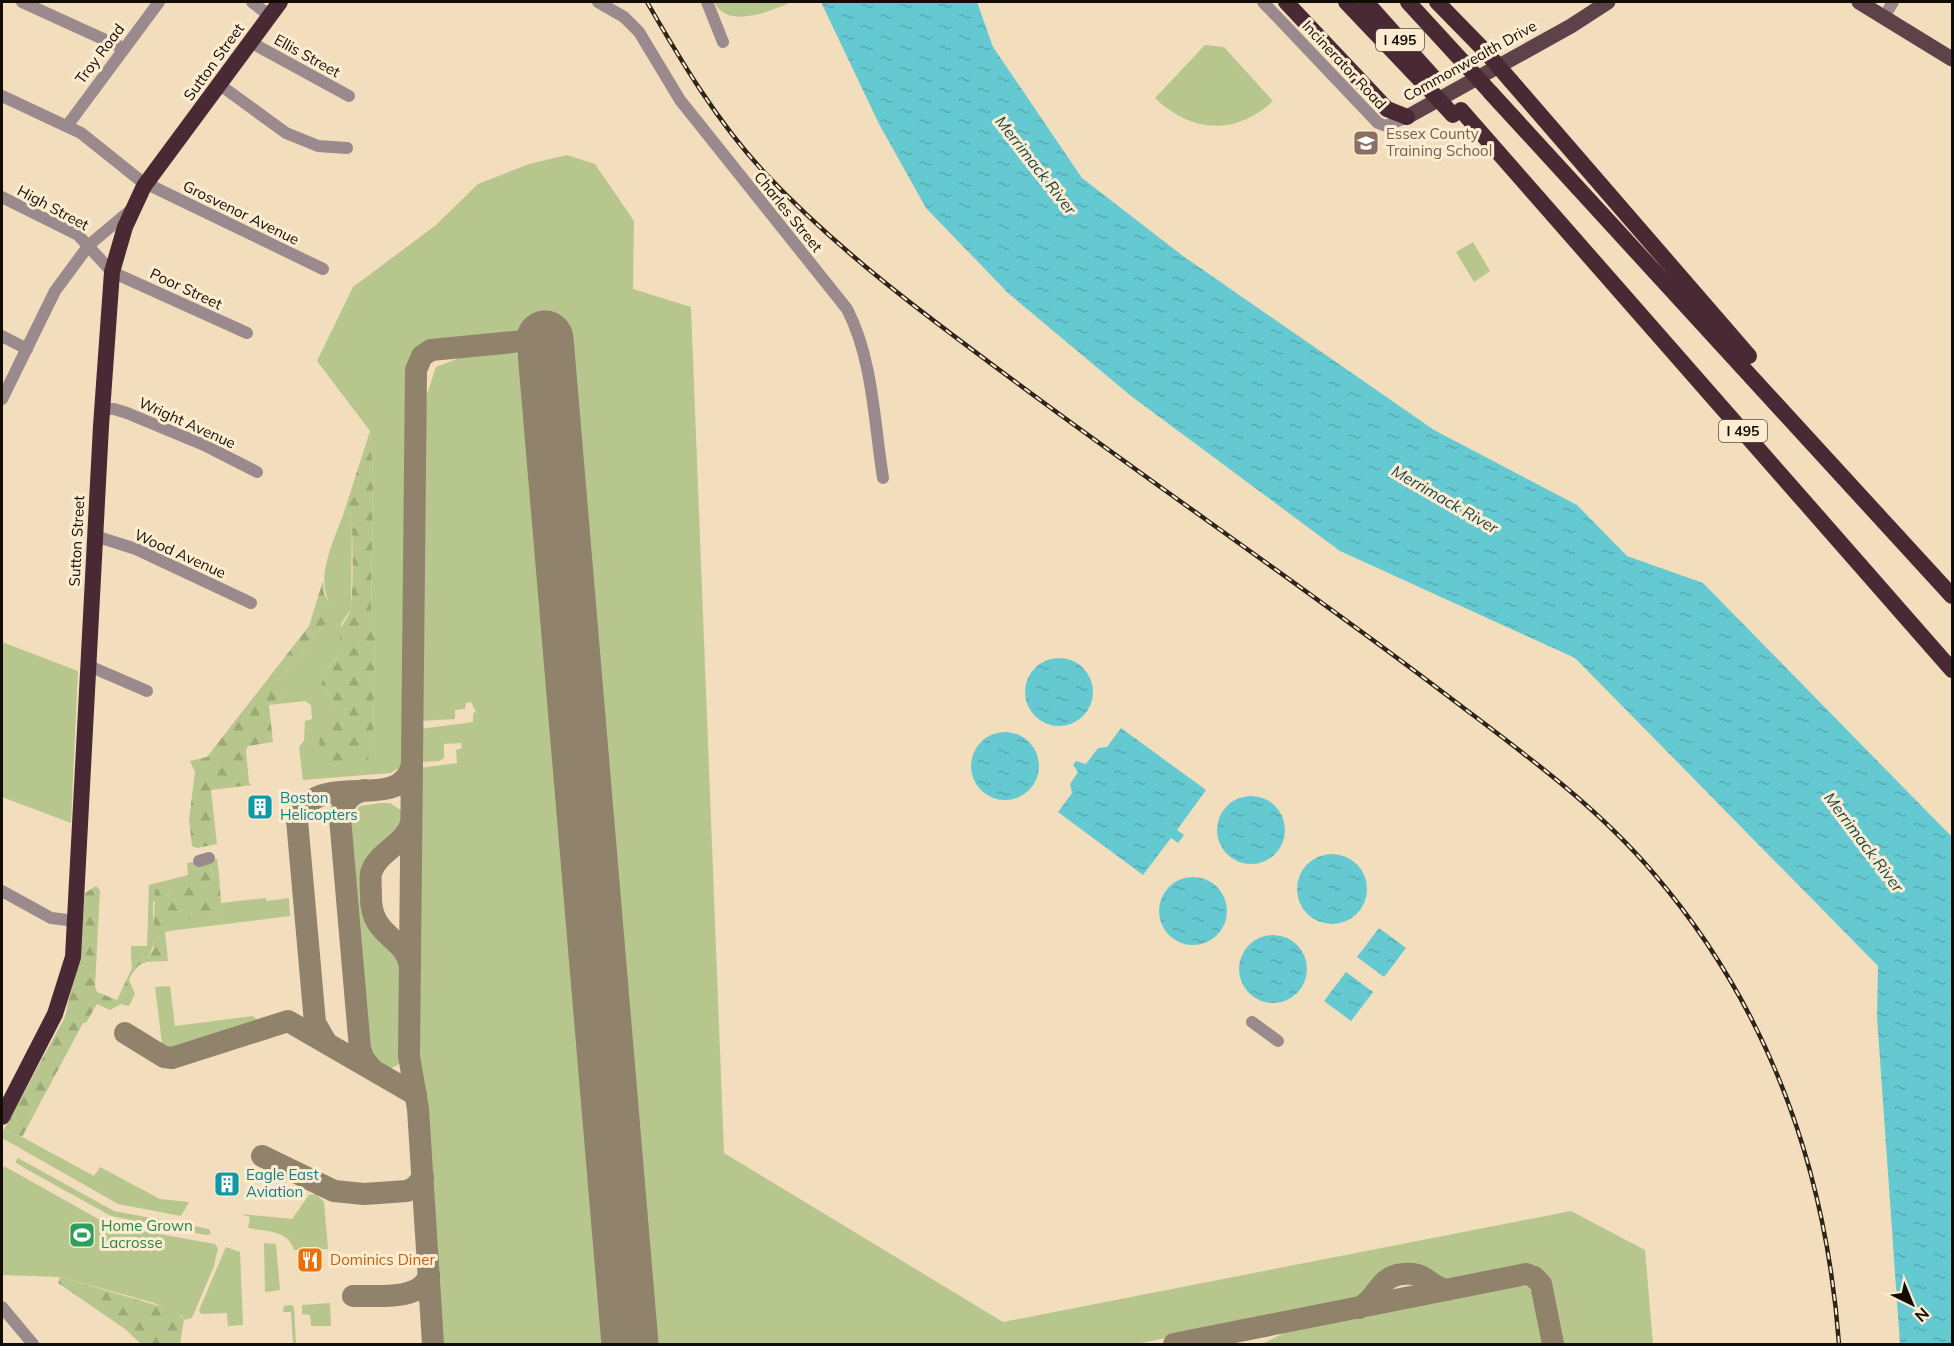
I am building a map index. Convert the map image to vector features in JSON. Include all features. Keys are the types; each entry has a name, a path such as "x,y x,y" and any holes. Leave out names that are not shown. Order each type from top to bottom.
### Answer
{"highway":[{"name":"Sutton Street","path":"2,1117 55,1014 73,957 102,409 112,272 118,246 146,183 280,2"},
{"path":"1286,2 1387,109 1407,117"},
{"path":"1301,2 1407,117"},
{"path":"1346,2 1430,82"},
{"name":"I 495","path":"1366,2 1430,82 1533,193 1953,670"},
{"name":"I 495","path":"1408,2 1953,596"},
{"path":"1437,2 1485,51"},
{"path":"1446,2 1485,51 1756,365 1823,452"}],"main road":[{"name":"Commonwealth Drive","path":"1407,117 1571,26 1608,2"},
{"path":"1859,2 1953,59"}],"street":[{"path":"22,2 123,48"},
{"name":"Troy Road","path":"68,126 123,48 159,2"},
{"path":"252,2 270,16"},
{"name":"Charles Street","path":"598,2 624,17 639,32 687,109 847,309 862,345 883,478"},
{"path":"707,2 723,42"},
{"name":"Incinerator Road","path":"1263,2 1378,123"},
{"path":"1884,17 1893,2"},
{"name":"Ellis Street","path":"250,42 349,96"},
{"path":"220,85 286,133 318,146 347,148"},
{"name":"Grosvenor Avenue","path":"2,96 68,126 146,183 322,269"},
{"name":"Commonwealth Drive","path":"1378,123 1386,126 1407,117"},
{"name":"High Street","path":"2,197 78,235 112,272"},
{"path":"2,399 55,291 89,245 133,208"},
{"name":"Poor Street","path":"112,272 247,333"},
{"path":"2,336 27,349"},
{"name":"Wright Avenue","path":"102,409 114,409 127,413 204,445 257,472"},
{"name":"Wood Avenue","path":"95,536 136,549 251,603"},
{"path":"89,666 147,691"},
{"path":"2,891 51,918 76,921"},
{"path":"1252,1022 1278,1041"},
{"path":"2,1307 33,1344"}],"green space":[{"path":"714,2 792,2 772,10 739,17 720,10"},
{"path":"1205,45 1224,47 1273,101 1244,120 1228,125 1198,124 1169,110 1155,98"},
{"path":"567,155 595,164 634,221 633,289 691,307 724,1153 1003,1322 1571,1211 1645,1250 1653,1344 1560,1344 1555,1310 1548,1288 1543,1278 1525,1268 1443,1283 1418,1266 1379,1274 1360,1299 1136,1344 650,1344 566,331 433,342 421,348 412,362 409,381 406,754 403,765 391,773 303,780 299,747 304,741 305,721 312,719 311,705 305,701 269,705 281,698 288,669 321,629 330,604 324,582 325,569 345,509 352,516 351,609 341,624 344,648 328,668 321,684 334,703 334,710 328,716 367,762 373,740 375,622 371,614 373,476 370,431 317,361 353,287 436,225 478,184 529,164"},
{"path":"1473,242 1490,271 1474,282 1456,252"},
{"path":"483,353 515,353 528,360 611,1344 440,1344 427,1144 417,1058 419,768 457,763 456,750 462,748 461,743 444,744 444,758 439,761 420,762 420,729 473,722 473,713 476,712 471,702 466,703 465,709 455,710 455,719 420,721 425,410 427,394 436,367 464,356"},
{"path":"370,431 373,476 371,614 375,622 373,741 367,762 337,766 319,746 322,717 334,710 334,703 321,684 328,668 344,648 340,630 350,612 353,572 352,516 345,509"},
{"path":"323,581 324,594 330,604 330,618 288,669 281,698 269,705 273,742 248,746 246,750 249,783 252,785 211,790 217,844 197,848 192,846 189,819 195,772 190,761 207,757 309,626"},
{"path":"2,642 78,671 71,823 2,797"},
{"path":"390,803 402,811 405,826 364,866 364,919 404,962 402,1060 390,1068 380,1066 370,1055 351,823 351,817 360,806"},
{"path":"217,859 219,874 213,876 211,868 196,874 191,883 178,884 174,895 167,894 153,902 154,937 151,950 148,957 135,961 131,958 131,946 147,946 149,885 188,875 187,863"},
{"path":"209,864 213,876 219,874 221,903 215,916 194,920 186,918 181,923 174,922 177,930 165,932 168,961 144,963 136,968 129,980 135,994 129,1006 121,1004 110,1010 97,1004 86,1023 83,1023 22,1137 3,1131 65,1017 80,947 85,893 96,886 100,890 95,986 97,992 117,1000 132,968 131,958 135,961 148,957 153,950 155,890 162,884 166,885 167,894 174,895 174,884 178,884 179,879 184,878 191,883 196,867"},
{"path":"266,898 266,901 289,898 290,916 177,930 173,926 174,922 186,918 215,916 221,903"},
{"path":"170,986 175,1026 253,1016 259,1022 170,1051 162,1043 155,987"},
{"path":"3,1131 22,1137 94,1176 100,1167 160,1199 189,1202 181,1216 118,1204 2,1138"},
{"path":"18,1158 114,1211 209,1229 211,1234 206,1235 111,1216 26,1169 15,1162"},
{"name":"Home Grown Lacrosse","path":"4,1166 109,1225 215,1244 218,1248 214,1266 192,1318 184,1320 182,1316 154,1303 60,1277 2,1275 2,1172"},
{"path":"316,1194 324,1202 328,1249 294,1250 291,1243 282,1235 248,1228 250,1217 241,1214 292,1219 309,1195"},
{"path":"264,1243 276,1244 280,1290 265,1292"},
{"path":"226,1247 240,1252 243,1325 228,1326 227,1313 201,1314 199,1310"},
{"path":"60,1277 176,1311 184,1320 180,1344 141,1344 125,1329 58,1283"},
{"path":"1511,1284 1529,1287 1533,1294 1542,1322 1543,1344 1262,1344 1284,1333"},
{"path":"330,1303 331,1326 311,1326 310,1315 302,1314 302,1305"},
{"path":"284,1306 294,1307 296,1344 293,1344 291,1312 283,1312"}],"water":[{"name":"Merrimack River","path":"821,2 977,2 993,47 1082,178 1183,256 1434,430 1577,505 1627,556 1703,583 1952,837 1952,1344 1900,1344 1877,1017 1878,966 1575,658 1340,551 1131,396 1008,293 926,208 879,124"},
{"path":"1052,658 1066,658 1078,663 1088,673 1093,692 1088,711 1078,721 1066,726 1052,726 1040,721 1030,711 1025,699 1025,685 1030,673 1040,663"},
{"path":"1121,728 1206,790 1177,830 1184,835 1178,843 1171,838 1143,875 1058,812 1072,793 1070,784 1078,772 1073,765 1076,761 1086,764 1098,748 1107,747"},
{"path":"1005,732 1018,735 1029,742 1036,753 1039,766 1036,779 1029,790 1018,797 1005,800 992,797 981,790 974,779 971,766 974,753 981,742 992,735"},
{"path":"1244,796 1258,796 1270,801 1280,811 1285,830 1280,849 1270,859 1258,864 1244,864 1232,859 1222,849 1217,837 1217,823 1222,811 1232,801"},
{"path":"1332,854 1345,857 1357,864 1364,876 1367,889 1364,902 1357,914 1345,921 1332,924 1319,921 1307,914 1300,902 1297,889 1300,876 1307,864 1319,857"},
{"path":"1193,877 1206,880 1217,887 1224,898 1227,911 1224,924 1217,935 1206,942 1193,945 1180,942 1169,935 1162,924 1159,911 1162,898 1169,887 1180,880"},
{"path":"1379,928 1406,948 1384,977 1357,957"},
{"path":"1273,935 1286,937 1297,945 1305,956 1307,969 1305,982 1297,993 1286,1001 1273,1003 1260,1001 1249,993 1241,982 1239,969 1241,956 1249,945 1260,937"},
{"path":"1346,972 1373,992 1351,1021 1324,1001"}],"taxiway":[{"path":"433,1344 418,1109 409,1056 416,370 422,356 431,350 545,339"},
{"path":"326,1042 315,1023 297,820 307,804 322,795 391,787 404,780 412,765"},
{"path":"364,790 348,800 340,818 360,1049 372,1069"},
{"path":"410,966 402,948 376,920 372,910 371,873 379,859 403,837 411,823"},
{"path":"125,1033 164,1057 172,1058 288,1021 416,1095"},
{"path":"262,1156 334,1191 364,1194 407,1191 415,1187 423,1177"},
{"path":"1359,1308 1372,1298 1392,1276 1401,1274 1418,1275 1447,1290"},
{"path":"1174,1344 1526,1274 1534,1277 1541,1284 1553,1344"},
{"path":"353,1296 407,1293 424,1284 429,1276"}],"runway":[{"path":"545,339 630,1344"}],"railway":[{"path":"647,2 700,90 746,152 792,200 852,255 980,356 1384,648 1523,753 1605,823 1655,875 1695,927 1730,981 1760,1037 1785,1095 1805,1155 1821,1216 1832,1279 1839,1344"}],"place":[{"name":"Essex County Training School","path":"1366,143"},
{"name":"Boston Helicopters","path":"260,807"},
{"name":"Eagle East Aviation","path":"227,1184"},
{"name":"Home Grown Lacrosse","path":"82,1235"},
{"name":"Dominics Diner","path":"310,1260"}]}
